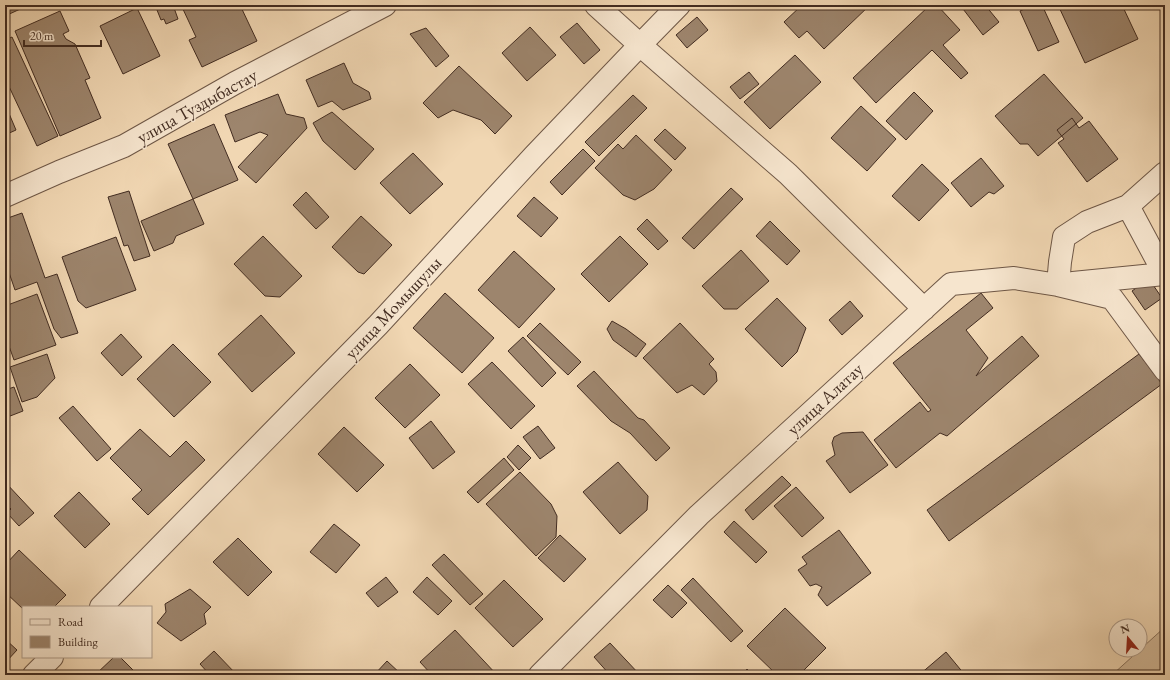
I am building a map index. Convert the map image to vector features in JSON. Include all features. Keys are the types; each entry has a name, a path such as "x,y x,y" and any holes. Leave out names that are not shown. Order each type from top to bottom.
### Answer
{"street":[{"name":"улица Туздыбастау","path":"5,196 59,172 124,146 235,83 384,5"},
{"path":"596,5 788,174 924,309"},
{"name":"улица Момышулы","path":"102,606 378,325 534,156 679,5"},
{"path":"1058,285 1064,237 1086,222 1128,206 1165,172"},
{"path":"1058,285 1165,274 1128,206"},
{"name":"улица Алатау","path":"540,675 699,515 951,284 1014,278 1058,285"},
{"path":"1058,285 1112,298 1165,370"},
{"path":"34,675 51,658"}],"shaded area":[{"path":"1165,627 1165,675 1112,675 1131,658 1148,658 1148,642"}],"building":[{"path":"5,5 29,5 5,16"},
{"path":"155,5 173,5 178,19 166,24 164,19 161,20"},
{"path":"185,5 240,5 257,41 202,67 189,40 196,37 182,7"},
{"path":"802,5 822,5 824,7 827,5 870,5 824,49 807,31 799,38 784,22"},
{"path":"930,5 937,5 960,30 943,45 968,73 961,79 932,50 876,103 853,78"},
{"path":"960,5 985,5 999,22 983,35"},
{"path":"1033,5 1042,5 1059,42 1038,51 1020,11"},
{"path":"1058,5 1122,5 1138,39 1085,63"},
{"path":"137,8 160,56 123,74 100,26"},
{"path":"60,11 69,31 63,34 66,39 75,44 90,78 85,80 101,118 60,136 15,31"},
{"path":"697,17 708,30 687,48 676,35"},
{"path":"577,23 600,50 584,64 560,37"},
{"path":"530,27 556,55 527,81 502,53"},
{"path":"426,28 449,56 436,67 410,34"},
{"path":"12,37 58,136 37,146 5,78 5,40"},
{"path":"795,55 821,82 770,129 744,102"},
{"path":"344,63 353,83 369,92 371,99 343,110 332,101 318,107 306,80"},
{"path":"459,66 512,116 495,134 481,120 453,110 438,118 423,103"},
{"path":"749,72 759,84 740,99 730,87"},
{"path":"1044,74 1083,118 1038,156 1028,144 1020,144 995,116"},
{"path":"914,92 933,111 906,140 886,121"},
{"path":"278,94 286,114 304,118 307,128 256,183 238,167 268,135 260,132 235,142 225,115"},
{"path":"633,95 647,108 599,156 585,142"},
{"path":"5,104 16,130 5,135"},
{"path":"861,106 896,139 867,171 831,138"},
{"path":"332,112 374,149 355,170 323,141 313,123"},
{"path":"1072,118 1079,128 1089,121 1118,159 1087,182 1058,143 1064,139 1057,130"},
{"path":"214,124 238,180 193,199 168,144"},
{"path":"665,129 686,148 675,160 654,140"},
{"path":"636,135 672,170 654,189 635,200 623,195 595,168 618,144 623,149"},
{"path":"583,149 595,161 562,195 550,182"},
{"path":"413,153 443,184 410,214 380,183"},
{"path":"981,158 1004,186 994,194 989,192 971,207 951,183"},
{"path":"922,164 949,190 919,221 892,196"},
{"path":"731,188 743,199 694,249 682,238"},
{"path":"129,191 150,256 134,261 128,245 124,246 108,197"},
{"path":"306,192 329,217 316,229 293,205"},
{"path":"534,197 558,218 541,237 517,216"},
{"path":"193,199 204,224 176,236 173,243 154,251 141,221"},
{"path":"22,213 45,278 57,274 78,333 61,338 54,329 37,282 15,290 5,261 5,219"},
{"path":"361,216 392,245 364,274 358,272 332,247"},
{"path":"647,219 668,241 658,250 637,229"},
{"path":"770,221 800,251 787,265 756,236"},
{"path":"263,236 302,276 280,297 265,296 234,264"},
{"path":"620,236 648,264 609,302 581,274"},
{"path":"116,237 136,290 86,308 78,301 62,257"},
{"path":"741,250 769,281 737,309 724,309 702,286"},
{"path":"514,251 555,289 519,328 478,290"},
{"path":"1149,279 1162,298 1145,310 1132,291"},
{"path":"445,293 494,338 462,373 413,328"},
{"path":"981,293 993,308 966,330 988,358 976,376 1022,336 1039,356 947,436 940,433 896,468 874,440 920,402 928,412 931,410 893,363"},
{"path":"37,294 56,345 14,360 5,335 5,306"},
{"path":"777,298 806,328 797,352 782,367 745,329"},
{"path":"850,301 863,316 842,335 829,320"},
{"path":"261,315 295,353 252,392 218,354"},
{"path":"612,321 626,329 646,344 636,357 613,340 607,329"},
{"path":"540,323 581,362 568,375 527,336"},
{"path":"680,323 714,359 709,364 716,372 717,381 704,395 692,385 677,393 643,358"},
{"path":"121,334 142,357 122,376 101,353"},
{"path":"523,337 556,373 542,387 508,351"},
{"path":"173,344 211,382 174,417 137,379"},
{"path":"47,354 55,378 37,397 22,402 10,367"},
{"path":"1139,354 1162,384 949,541 927,510"},
{"path":"492,362 535,406 511,429 468,384"},
{"path":"410,364 440,395 405,428 375,398"},
{"path":"594,371 638,418 644,420 670,448 656,461 630,433 611,421 577,386"},
{"path":"14,387 23,411 5,418 5,390"},
{"path":"73,406 111,449 97,461 59,418"},
{"path":"431,421 455,452 433,469 409,438"},
{"path":"538,426 555,448 540,459 523,437"},
{"path":"344,427 384,465 357,492 318,454"},
{"path":"140,429 170,457 186,441 205,460 148,515 132,499 142,490 110,458"},
{"path":"863,432 888,465 850,493 826,461 835,455 832,443 834,437 842,433"},
{"path":"518,445 531,458 519,470 507,457"},
{"path":"504,458 514,470 478,503 467,492"},
{"path":"618,462 648,496 647,510 620,534 583,492"},
{"path":"520,472 551,504 557,516 556,537 536,556 486,504"},
{"path":"782,476 791,485 753,520 745,510"},
{"path":"5,482 34,513 19,526 7,513 11,509 5,503"},
{"path":"796,487 824,518 802,537 774,506"},
{"path":"79,492 110,524 85,548 54,516"},
{"path":"734,521 767,552 756,563 724,532"},
{"path":"334,524 360,545 336,573 310,552"},
{"path":"839,530 871,573 827,606 818,595 822,587 816,584 810,586 798,570 807,564 802,557"},
{"path":"560,535 586,559 564,582 538,558"},
{"path":"238,538 272,572 248,596 213,562"},
{"path":"19,550 66,595 55,606 22,606 22,608 5,592 5,565"},
{"path":"444,554 483,594 470,605 432,565"},
{"path":"386,577 398,592 378,607 366,593"},
{"path":"427,577 452,601 438,615 413,592"},
{"path":"693,578 743,631 731,642 681,590"},
{"path":"504,580 543,619 513,647 475,608"},
{"path":"668,585 687,603 672,618 653,600"},
{"path":"190,589 211,607 204,614 206,624 181,641 157,623 166,612 165,604"},
{"path":"785,608 826,648 799,675 777,675 747,646"},
{"path":"455,630 497,675 432,675 420,662"},
{"path":"5,639 17,650 5,663"},
{"path":"610,643 640,675 610,675 594,657"},
{"path":"214,651 237,675 210,675 200,664"},
{"path":"946,652 965,675 919,675"},
{"path":"113,658 121,658 138,675 95,675"},
{"path":"387,661 402,675 374,675"},
{"path":"747,669 753,675 742,675"}]}
